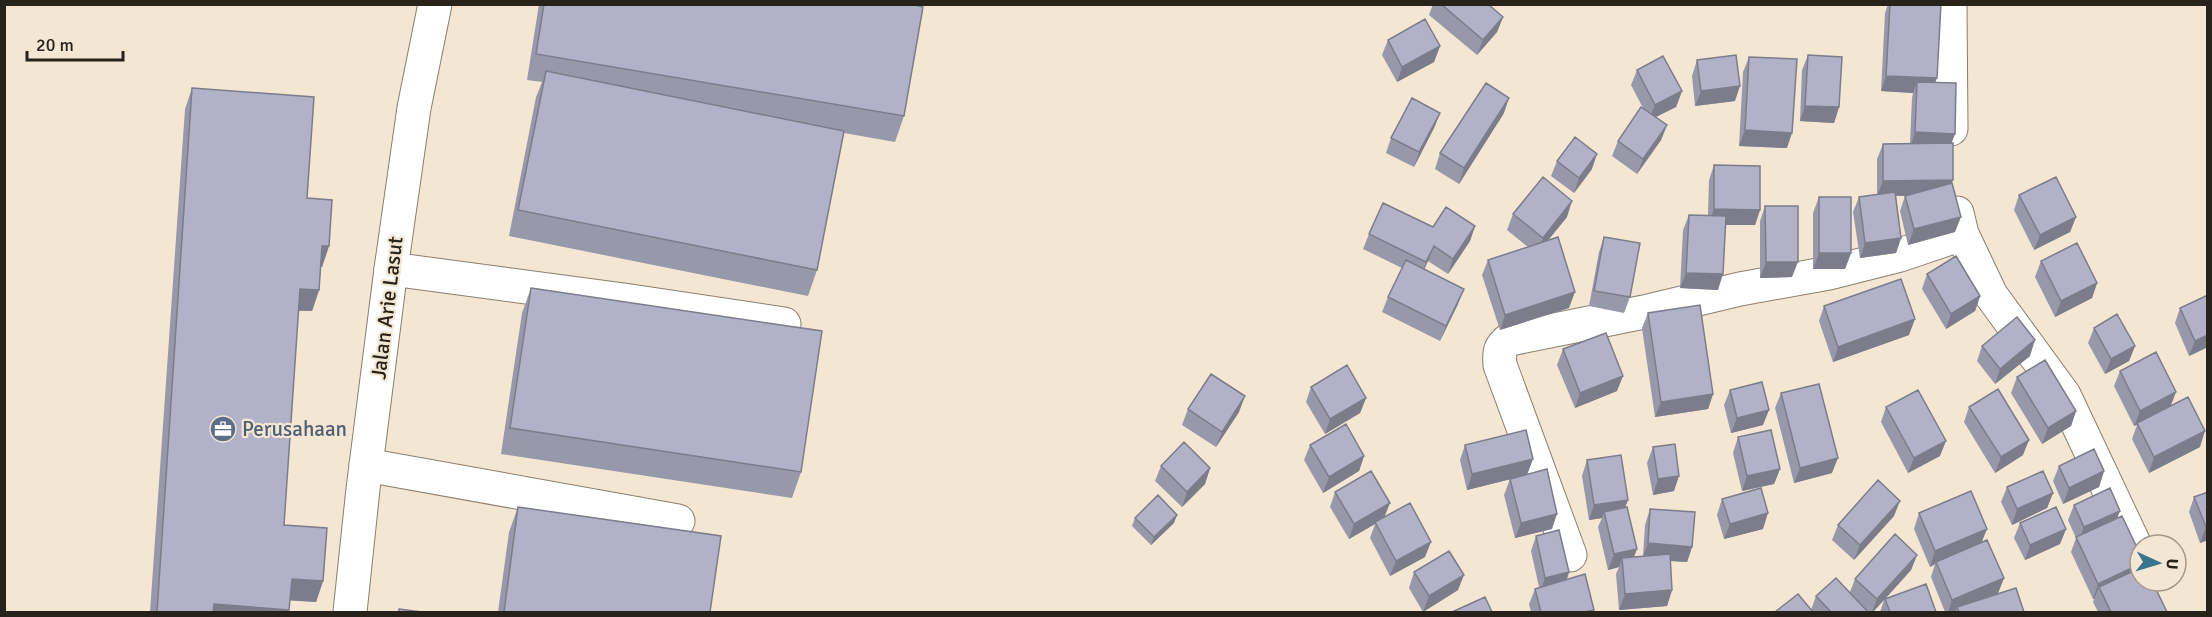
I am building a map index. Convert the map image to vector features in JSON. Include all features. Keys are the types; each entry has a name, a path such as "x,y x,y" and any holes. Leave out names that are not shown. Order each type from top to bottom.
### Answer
{"street":[{"name":"Jalan Arie Lasut","path":"350,612 391,269 414,108 435,4"},
{"path":"1950,4 1951,175 1962,234 1991,295 2064,395 2129,533"},
{"path":"1570,555 1500,365 1499,353 1502,344 1521,336 1644,312 1740,289 1830,273 1900,255 1962,234"},
{"path":"391,269 784,324"},
{"path":"366,465 678,521"}],"building":[{"path":"544,4 910,4 923,7 904,116 536,54"},
{"path":"1441,4 1488,4 1503,17 1483,40"},
{"path":"1890,4 1941,4 1937,78 1886,76"},
{"path":"1425,19 1440,46 1402,67 1388,40"},
{"path":"1736,55 1740,86 1701,91 1697,60"},
{"path":"1808,55 1842,57 1839,107 1805,106"},
{"path":"1663,56 1682,91 1655,105 1637,70"},
{"path":"1749,57 1797,59 1792,133 1745,130"},
{"path":"546,71 844,131 817,270 518,210"},
{"path":"1917,82 1956,83 1955,134 1915,132"},
{"path":"1486,83 1509,98 1464,168 1440,153"},
{"name":"Perusahaan","path":"192,88 314,97 307,198 332,200 329,246 322,246 319,290 300,289 284,525 327,528 323,581 292,579 289,610 214,604 213,612 157,612"},
{"path":"1412,98 1440,113 1419,152 1391,138"},
{"path":"1641,107 1667,125 1643,159 1618,141"},
{"path":"1575,137 1597,154 1579,178 1557,161"},
{"path":"1953,143 1953,180 1883,181 1883,144"},
{"path":"1714,165 1760,166 1760,210 1714,209"},
{"path":"1543,177 1572,201 1543,238 1513,214"},
{"path":"2056,177 2076,217 2040,235 2019,195"},
{"path":"1952,183 1961,217 1914,229 1905,196"},
{"path":"1895,192 1901,238 1865,243 1859,197"},
{"path":"1819,197 1851,197 1851,253 1819,253"},
{"path":"1383,203 1433,227 1446,207 1475,226 1453,259 1434,246 1426,262 1369,234"},
{"path":"1765,206 1798,206 1798,262 1766,262"},
{"path":"1689,215 1726,216 1723,274 1686,273"},
{"path":"1558,237 1575,292 1505,315 1488,260"},
{"path":"1604,237 1640,243 1630,297 1594,291"},
{"path":"2077,243 2097,283 2061,301 2041,261"},
{"path":"1956,256 1980,296 1951,314 1927,274"},
{"path":"1406,260 1464,289 1446,326 1388,297"},
{"path":"1901,279 1915,319 1838,347 1824,306"},
{"path":"531,288 822,331 801,472 510,428"},
{"path":"2208,295 2208,335 2195,341 2180,308"},
{"path":"1700,305 1713,394 1661,402 1648,313"},
{"path":"2117,314 2135,346 2111,359 2094,328"},
{"path":"2017,317 2035,340 2000,369 1982,346"},
{"path":"1606,333 1623,376 1580,393 1563,349"},
{"path":"2156,352 2176,392 2140,411 2120,371"},
{"path":"2045,360 2076,411 2048,428 2017,377"},
{"path":"1347,365 1366,398 1330,419 1311,387"},
{"path":"1211,374 1245,396 1222,432 1188,409"},
{"path":"1762,382 1769,410 1737,418 1730,390"},
{"path":"1819,384 1838,458 1800,468 1781,393"},
{"path":"1998,389 2029,440 2001,457 1969,407"},
{"path":"1918,390 1946,441 1914,458 1886,407"},
{"path":"2188,397 2205,431 2154,457 2137,423"},
{"path":"1346,424 1364,456 1329,477 1310,445"},
{"path":"1526,430 1533,459 1472,474 1465,445"},
{"path":"1771,430 1780,469 1747,476 1738,437"},
{"path":"1184,442 1210,468 1187,492 1161,466"},
{"path":"1675,444 1679,476 1658,479 1653,447"},
{"path":"2094,449 2104,471 2069,488 2059,466"},
{"path":"1621,455 1628,500 1594,505 1587,460"},
{"path":"1547,469 1557,514 1521,523 1510,479"},
{"path":"1371,471 1390,503 1354,524 1335,492"},
{"path":"2043,471 2053,493 2017,509 2007,487"},
{"path":"1878,480 1900,501 1860,545 1838,525"},
{"path":"1761,488 1768,513 1730,524 1722,499"},
{"path":"2110,488 2120,511 2084,527 2074,505"},
{"path":"1971,491 1987,529 1935,551 1919,513"},
{"path":"2208,492 2208,527 2206,527 2194,497"},
{"path":"1158,495 1177,515 1154,537 1135,518"},
{"path":"1410,503 1431,542 1396,561 1375,522"},
{"path":"518,507 721,536 710,612 504,612"},
{"path":"1627,507 1637,549 1614,554 1604,512"},
{"path":"2056,507 2066,529 2030,545 2020,523"},
{"path":"1650,509 1695,512 1692,547 1648,543"},
{"path":"2122,516 2130,533 2128,533 2128,570 2098,584 2076,537"},
{"path":"1559,530 1569,572 1545,578 1536,536"},
{"path":"1895,534 1917,555 1877,599 1855,579"},
{"path":"1987,540 2004,578 1952,600 1936,562"},
{"path":"1449,551 1464,575 1429,596 1414,572"},
{"path":"1670,554 1672,590 1625,594 1622,558"},
{"path":"1585,574 1594,610 1541,612 1535,589"},
{"path":"2128,574 2128,593 2158,593 2167,612 2111,612 2099,587"},
{"path":"1836,578 1868,612 1831,612 1816,596"},
{"path":"1926,584 1936,612 1890,612 1885,599"},
{"path":"2016,588 2024,612 1959,612 1957,607"},
{"path":"1798,594 1813,612 1775,612"},
{"path":"1485,597 1492,612 1452,612"},
{"path":"399,609 422,612 399,612"}],"place":[{"name":"Perusahaan","path":"223,429"}]}
